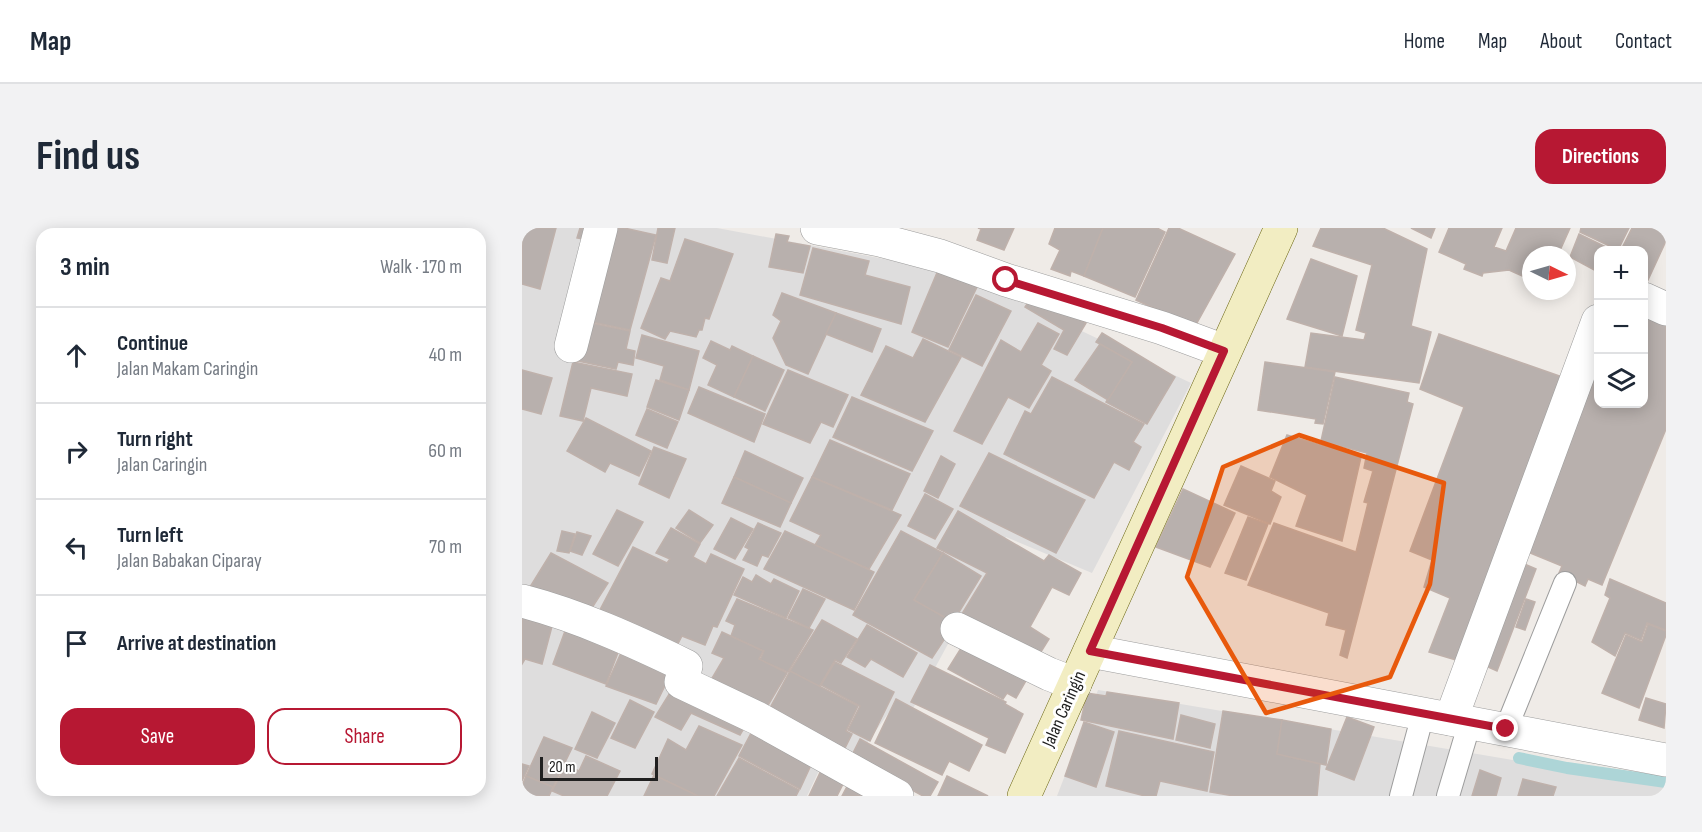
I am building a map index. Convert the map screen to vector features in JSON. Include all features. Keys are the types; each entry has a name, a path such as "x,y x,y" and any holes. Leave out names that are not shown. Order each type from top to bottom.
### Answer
{"main road":[{"name":"Jalan Caringin","path":"1024,796 1281,228"}],"street":[{"path":"571,346 601,228"},
{"path":"817,228 880,240 940,256 1006,280 1162,328 1224,351"},
{"path":"1648,300 1666,309"},
{"path":"1448,718 1594,334"},
{"path":"522,601 559,610 634,641 686,666 681,682 757,717 897,796"},
{"path":"957,629 1049,674 1075,684"},
{"path":"1090,651 1666,760"}],"lane":[{"path":"1506,729 1565,583"},
{"path":"1401,796 1448,718"},
{"path":"1448,718 1448,796"}],"highlighted area":[{"path":"1299,435 1444,483 1430,584 1390,677 1266,713 1187,577 1223,467"}],"shaded area":[{"path":"522,228 717,228 960,273 1191,383 1092,573 1006,537 910,714 892,708 848,770 824,760 807,796 522,796"},
{"path":"1098,690 1666,786 1666,796 1057,796"}],"building":[{"path":"522,228 556,228 540,289 522,284"},
{"path":"580,228 597,228 594,241 577,238"},
{"path":"606,228 624,228 656,235 630,330 582,320"},
{"path":"658,228 675,228 667,263 652,260"},
{"path":"978,228 1014,228 1004,250 977,240 981,229"},
{"path":"1055,228 1103,228 1084,276 1071,271 1070,276 1051,269 1060,250 1049,244"},
{"path":"1103,228 1157,228 1165,232 1135,297 1084,276"},
{"path":"1169,228 1178,228 1235,254 1192,332 1165,313 1136,300"},
{"path":"1321,228 1383,228 1427,249 1411,326 1431,332 1419,383 1305,367 1311,333 1364,340 1366,333 1356,330 1372,265 1313,246"},
{"path":"1411,228 1435,228 1431,238"},
{"path":"1449,228 1502,228 1494,247 1506,251 1516,228 1570,228 1562,246 1522,246 1522,276 1509,270 1483,273 1482,276 1464,269 1466,264 1439,252"},
{"path":"1581,228 1629,228 1620,246 1610,246 1580,232"},
{"path":"1632,228 1666,228 1666,241 1648,280 1648,246 1623,246"},
{"path":"776,234 789,236 787,242 810,246 803,273 769,267"},
{"path":"1579,234 1604,246 1594,246 1594,270 1576,260 1574,246"},
{"path":"685,239 733,254 709,319 705,318 702,330 699,330 696,337 670,331 665,339 641,328 661,278 670,281"},
{"path":"813,248 869,261 865,275 910,287 901,324 800,295"},
{"path":"1311,259 1357,276 1342,336 1287,319"},
{"path":"939,268 979,283 948,347 912,332"},
{"path":"1035,292 1086,323 1067,355 1054,349 1064,330 1025,307"},
{"path":"782,293 836,313 808,374 786,365 773,338 781,321 773,315"},
{"path":"976,295 1011,311 982,366 949,350"},
{"path":"1648,309 1666,318 1666,429 1602,585 1588,579 1585,586 1559,573 1562,566 1523,550 1594,358 1594,408 1648,408"},
{"path":"836,313 881,329 872,352 826,334"},
{"path":"581,321 630,331 626,349 635,351 633,365 618,362 616,369 573,360"},
{"path":"1038,323 1059,334 1041,365 1051,371 1029,408 1008,397 982,444 954,431 1001,340 1021,352"},
{"path":"1102,333 1175,377 1147,424 1106,402 1132,362 1096,342"},
{"path":"1439,334 1568,379 1463,662 1429,652 1450,598 1424,587 1432,560 1410,551 1464,407 1420,389"},
{"path":"642,335 699,351 689,390 660,380 664,366 636,358"},
{"path":"923,339 961,357 925,422 861,395 886,346 913,358"},
{"path":"711,341 730,350 732,346 753,356 734,397 708,385 717,365 703,358"},
{"path":"1100,344 1132,362 1108,400 1075,380"},
{"path":"753,356 784,370 765,411 734,397"},
{"path":"573,362 632,374 627,396 591,388 583,421 560,416"},
{"path":"1265,362 1335,372 1323,424 1315,423 1316,419 1258,410"},
{"path":"522,370 552,378 541,414 522,409"},
{"path":"788,370 848,395 833,427 821,422 810,443 763,424"},
{"path":"1052,377 1144,424 1133,442 1141,447 1129,470 1114,462 1094,498 1004,454 1025,411 1031,414"},
{"path":"1335,377 1409,393 1407,402 1413,404 1347,658 1340,655 1346,630 1326,625 1329,613 1248,585 1274,523 1356,552 1368,503 1364,502 1373,471 1364,468 1367,453 1321,441"},
{"path":"656,380 689,390 679,420 647,407"},
{"path":"699,387 765,414 754,442 688,413"},
{"path":"852,397 933,431 912,471 833,437"},
{"path":"647,409 678,422 667,448 636,435"},
{"path":"586,418 651,451 639,476 610,463 605,472 567,451"},
{"path":"1287,435 1361,457 1342,541 1296,526 1307,495 1270,477"},
{"path":"830,440 910,474 892,510 812,477"},
{"path":"654,447 686,459 669,498 639,484"},
{"path":"745,451 803,478 791,503 734,477"},
{"path":"989,453 1085,500 1056,553 960,506"},
{"path":"941,456 955,464 938,498 924,491"},
{"path":"1241,466 1275,481 1271,491 1281,497 1270,524 1224,505"},
{"path":"734,477 791,503 780,527 722,503"},
{"path":"812,477 901,515 869,569 815,545 821,535 790,521"},
{"path":"1183,489 1235,513 1210,567 1156,547"},
{"path":"925,494 953,509 935,539 908,526"},
{"path":"617,510 643,522 618,566 593,554"},
{"path":"689,510 713,525 700,543 676,528"},
{"path":"958,511 1044,561 1049,555 1081,573 1069,595 1052,587 1030,627 1049,639 1034,663 957,622 987,573 937,548"},
{"path":"1248,517 1268,524 1246,580 1225,573"},
{"path":"731,518 753,529 735,559 714,549"},
{"path":"758,523 781,533 768,557 762,555 757,566 743,560 749,549 745,547"},
{"path":"671,528 700,544 693,557 706,564 711,554 744,569 717,627 713,626 705,645 682,636 673,653 594,621 633,547 667,563 670,559 656,553"},
{"path":"562,531 575,534 569,553 557,551"},
{"path":"785,531 874,572 854,610 764,569"},
{"path":"901,531 943,553 914,600 955,623 932,658 853,615"},
{"path":"577,532 591,536 582,555 570,551"},
{"path":"551,553 608,583 586,617 530,587"},
{"path":"943,553 981,576 953,622 914,600"},
{"path":"1515,560 1536,569 1497,671 1475,661"},
{"path":"756,575 771,584 774,579 799,591 786,618 734,595 743,577 752,582"},
{"path":"1610,579 1666,603 1666,630 1647,623 1641,640 1625,633 1615,656 1592,642 1610,598 1605,595"},
{"path":"803,589 825,599 809,628 788,618"},
{"path":"737,599 813,630 788,672 760,660 764,651 731,636 735,625 726,621"},
{"path":"1526,599 1535,602 1525,630 1516,627"},
{"path":"522,605 555,615 542,664 525,659 522,664"},
{"path":"822,620 857,639 841,663 835,660 819,687 790,671"},
{"path":"1648,624 1666,631 1666,635 1639,708 1602,693 1626,635 1642,642"},
{"path":"867,625 917,653 903,677 871,659 865,667 847,657"},
{"path":"565,631 622,642 606,684 553,664"},
{"path":"722,632 763,651 759,659 787,673 767,707 711,680 724,658 712,653"},
{"path":"968,637 1031,672 1016,698 1007,693 1003,699 948,669"},
{"path":"625,644 676,663 656,704 606,686"},
{"path":"835,662 894,692 870,741 848,730 860,706 821,685"},
{"path":"930,665 1006,702 1005,704 1023,714 1005,753 986,745 989,738 911,702"},
{"path":"790,671 858,706 846,731 852,734 841,756 764,719"},
{"path":"673,688 751,716 740,735 691,713 681,730 655,717"},
{"path":"1107,692 1179,703 1173,739 1081,720 1087,693 1106,696"},
{"path":"1646,698 1666,704 1664,728 1639,720"},
{"path":"896,699 982,745 969,771 949,761 942,775 875,743"},
{"path":"630,700 654,712 635,748 611,738"},
{"path":"1223,711 1282,720 1277,754 1320,764 1317,796 1234,796 1210,792"},
{"path":"592,712 615,723 597,758 575,749"},
{"path":"1181,715 1215,724 1210,748 1176,740"},
{"path":"1347,717 1374,727 1354,780 1326,769"},
{"path":"758,720 817,752 800,789 739,756"},
{"path":"1282,720 1331,729 1326,765 1277,754"},
{"path":"1084,722 1114,732 1096,787 1065,776"},
{"path":"699,726 742,745 714,796 698,796 652,774 668,739 686,750"},
{"path":"1119,731 1214,752 1207,791 1160,781 1156,796 1145,796 1106,786"},
{"path":"544,737 572,748 553,787 526,776"},
{"path":"860,739 938,782 930,796 923,796 851,757"},
{"path":"586,756 620,771 607,796 564,796 552,791 566,765 579,771"},
{"path":"739,758 799,790 796,796 717,796"},
{"path":"522,764 529,766 522,781"},
{"path":"824,764 847,776 837,796 809,796"},
{"path":"1480,770 1501,778 1496,796 1472,796"},
{"path":"654,775 698,796 644,796"},
{"path":"526,776 553,787 549,796 522,796 522,786"},
{"path":"947,776 988,796 938,796"},
{"path":"852,777 867,796 842,796"},
{"path":"1523,779 1556,787 1553,796 1518,796"}],"waterway":[{"path":"1519,758 1567,768 1666,782"}],"route":[{"path":"1006,280 1162,328 1224,351 1090,651 1506,729"}]}
